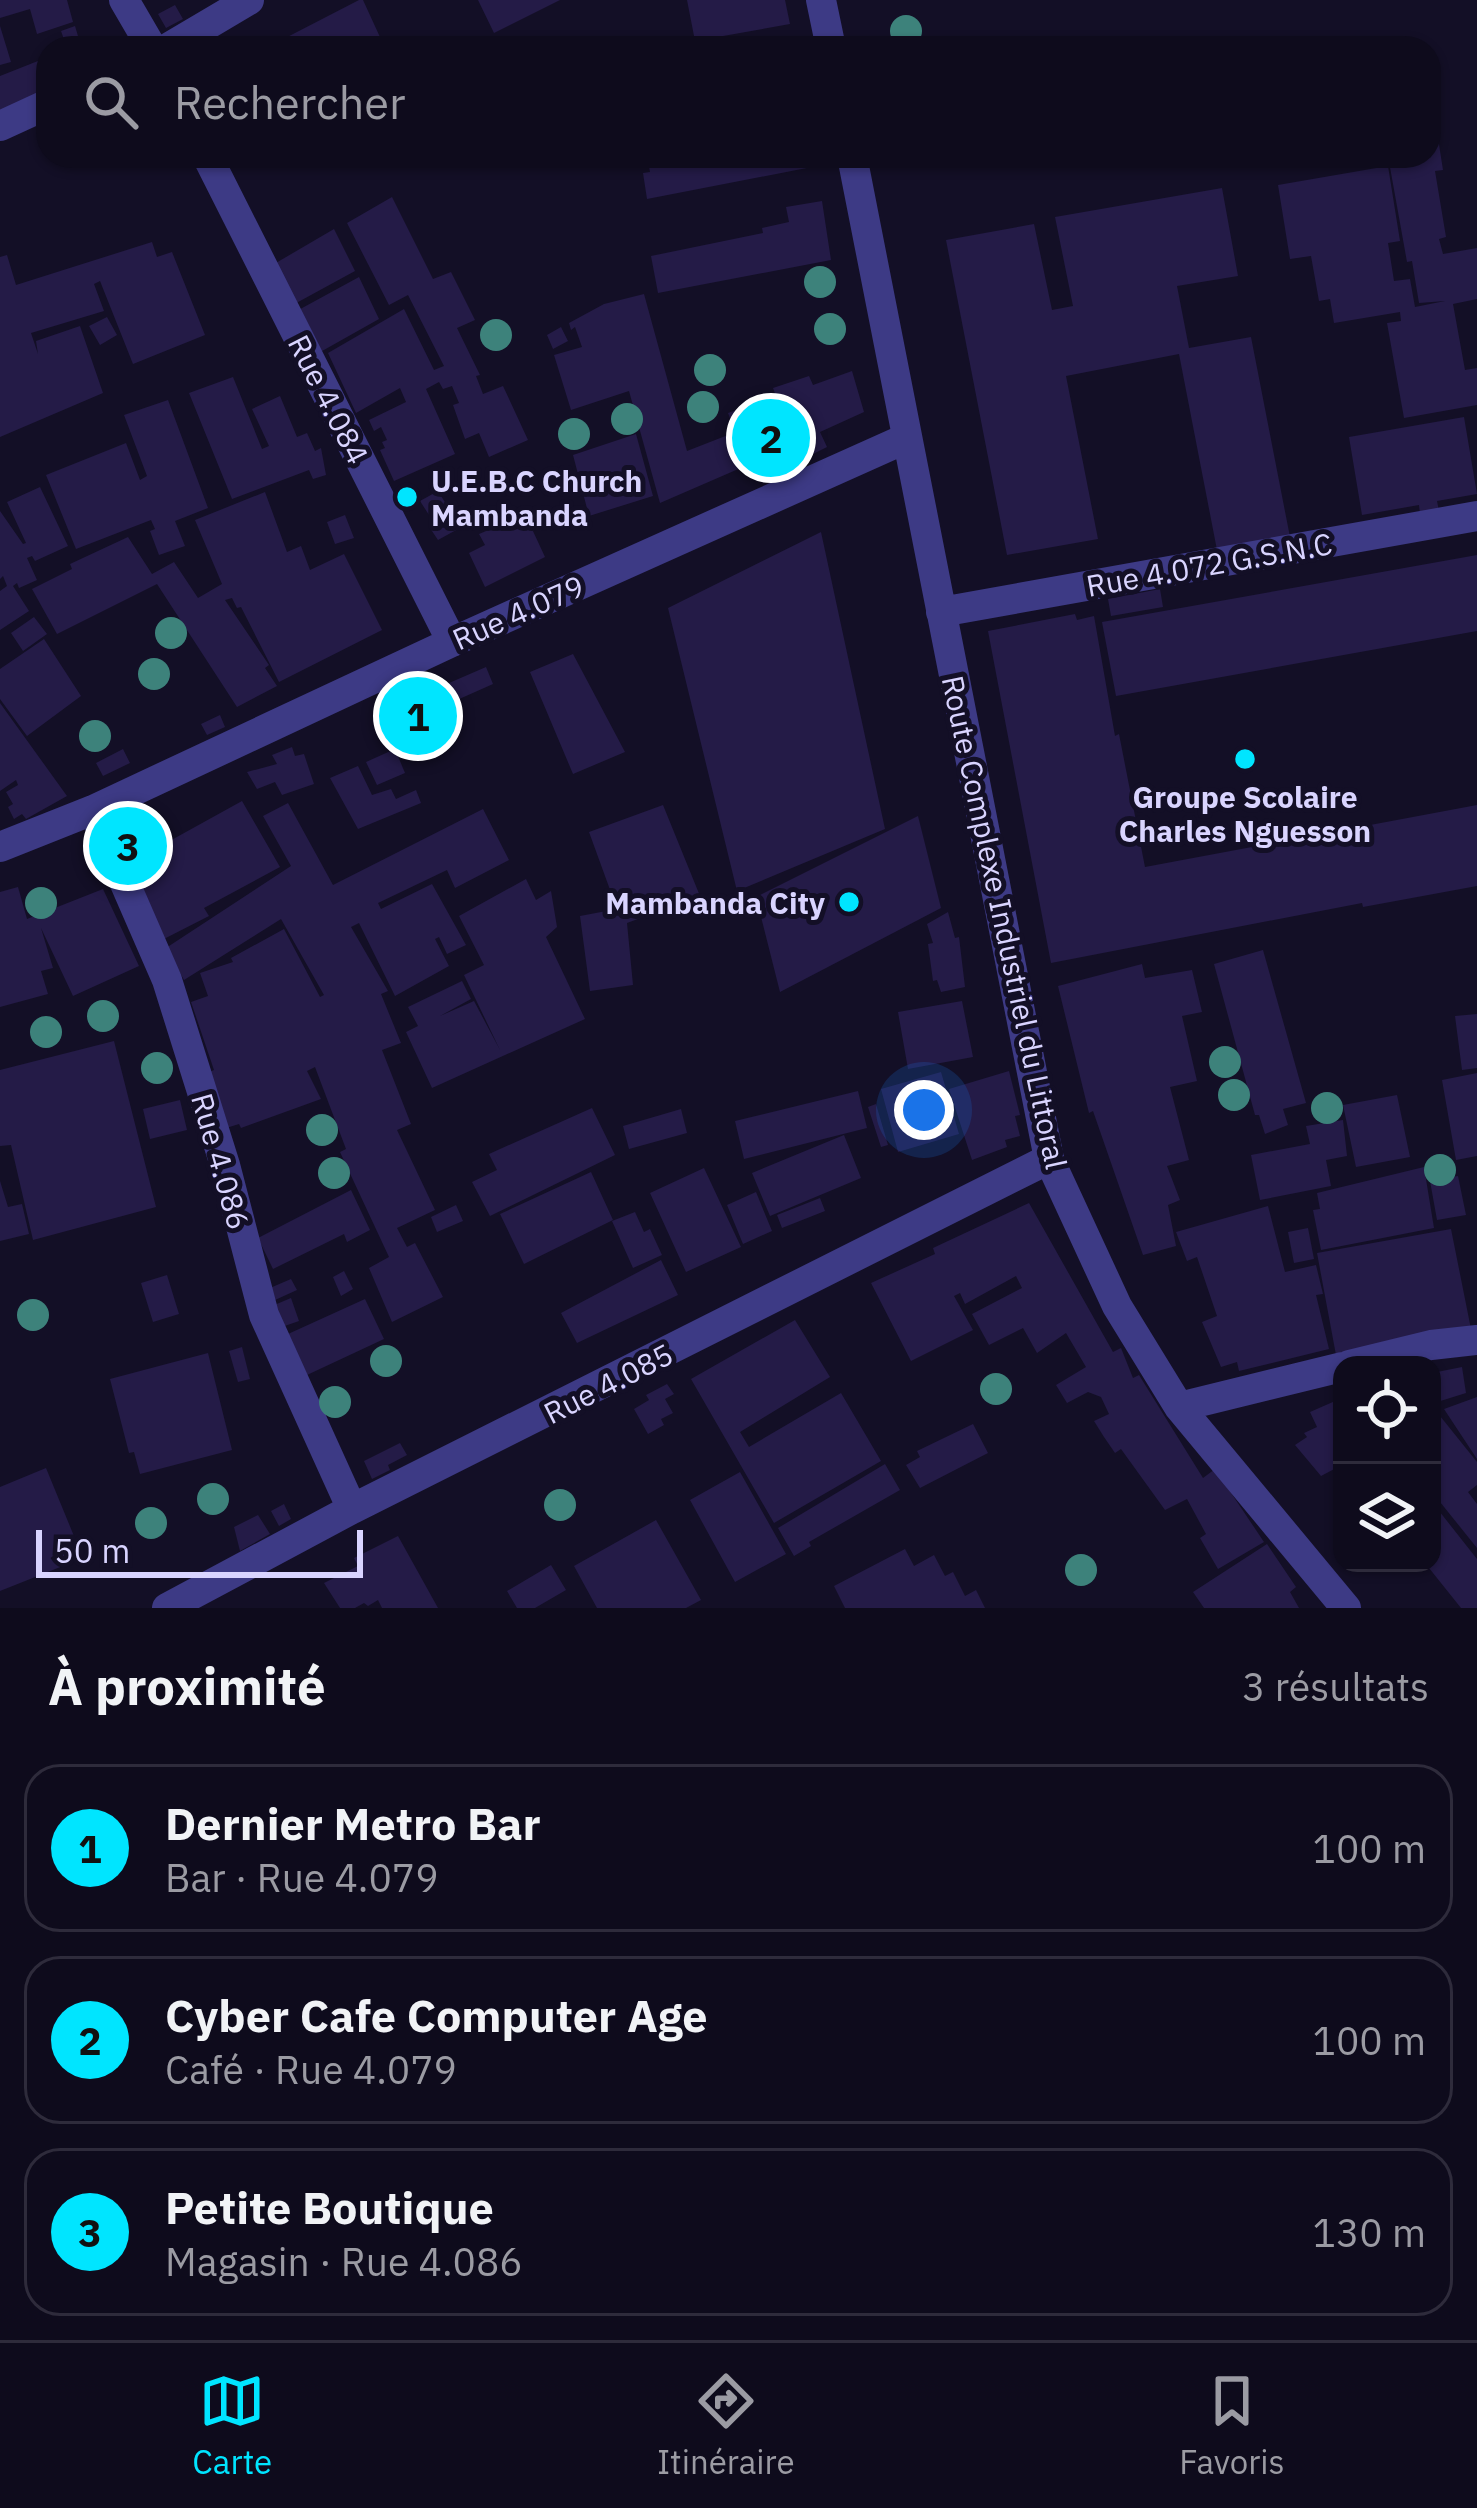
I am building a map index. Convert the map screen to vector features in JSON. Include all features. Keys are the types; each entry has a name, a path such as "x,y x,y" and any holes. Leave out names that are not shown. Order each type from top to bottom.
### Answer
{"street":[{"path":"124,0 145,36"},
{"path":"188,36 249,0"},
{"path":"821,0 828,36"},
{"path":"0,126 36,110"},
{"name":"Rue 4.084","path":"213,168 452,642"},
{"name":"Route Complexe Industriel du Littoral","path":"854,168 1049,1159 1118,1306 1179,1407 1346,1608"},
{"name":"Rue 4.079","path":"0,847 93,810 907,438"},
{"name":"Rue 4.072 G.S.N.C","path":"940,612 1477,516"},
{"name":"Rue 4.086","path":"93,810 167,980 225,1165 263,1315 352,1509"},
{"name":"Rue 4.085","path":"167,1608 352,1509 1049,1159"},
{"path":"1386,1356 1477,1340"},
{"path":"1179,1407 1333,1369"}],"building":[{"path":"0,0 67,0 73,22 37,34 30,9 0,18"},
{"path":"363,0 380,36 289,36"},
{"path":"478,0 560,0 494,33"},
{"path":"687,0 785,0 790,24 694,36"},
{"path":"175,5 183,19 166,28 158,14"},
{"path":"0,26 11,62 0,65"},
{"path":"75,26 78,36 63,36 61,31"},
{"path":"36,62 36,100 0,115 0,76"},
{"path":"1441,157 1443,170 1435,171 1446,237 1439,239 1443,254 1477,248 1477,299 1453,304 1465,370 1477,368 1477,405 1404,418 1387,323 1401,321 1400,312 1334,323 1330,299 1319,301 1311,256 1290,259 1278,185 1388,168 1400,241 1388,243 1394,281 1410,279 1415,307 1445,301 1419,303 1412,261 1407,262 1390,168 1441,168"},
{"path":"649,168 807,168 647,199 643,173"},
{"path":"1222,188 1238,276 1177,286 1189,348 1251,337 1290,537 1217,550 1179,354 1066,376 1098,539 1007,555 946,240 1034,224 1052,310 1073,306 1055,217"},
{"path":"392,197 433,279 451,272 475,320 457,328 480,375 476,376 483,394 503,386 528,440 489,457 479,433 465,439 452,386 443,389 439,382 426,389 455,454 394,481 380,450 387,440 381,427 374,431 369,420 406,402 400,388 356,413 328,353 404,309 434,370 444,366 408,295 389,305 347,223"},
{"path":"822,201 831,260 658,293 651,256 763,233 762,228 789,222 786,207"},
{"path":"334,229 355,271 289,307 269,267"},
{"path":"152,242 157,257 172,252 205,335 133,364 100,281 94,284 104,311 31,333 38,354 36,341 80,326 103,393 0,437 0,257 7,255 16,285"},
{"path":"359,277 379,319 315,355 293,313"},
{"path":"644,294 687,451 728,435 743,467 660,503 629,391 571,410 554,355 582,347 569,323 604,304"},
{"path":"107,317 117,335 100,345 89,326"},
{"path":"561,327 568,341 553,349 547,335"},
{"path":"852,371 864,412 820,432 827,447 807,457 800,440 747,464 728,413 776,396 773,388 809,376 813,385"},
{"path":"233,377 262,449 269,446 252,409 280,396 297,437 307,433 315,451 321,448 326,475 313,479 309,470 232,499 189,393"},
{"path":"168,400 208,508 175,521 185,546 159,555 151,520 76,549 46,475 126,443 140,480 147,476 124,415"},
{"path":"1464,417 1477,494 1437,501 1439,511 1420,514 1419,505 1362,515 1349,437"},
{"path":"636,434 653,496 589,516 573,455"},
{"path":"40,487 68,546 35,561 32,556 27,558 37,580 13,586 29,611 0,630 0,591 7,586 3,576 0,579 0,511 26,543 7,502"},
{"path":"438,491 446,504 429,515 420,501"},
{"path":"265,492 287,552 301,546 310,570 344,554 382,630 279,682 241,607 232,598 225,600 269,665 265,668 277,686 237,707 157,584 57,634 32,589 72,569 70,564 128,537 152,574 174,562 198,598 222,584 195,520"},
{"path":"536,510 543,523 532,529 545,557 485,587 469,553 485,545 479,534"},
{"path":"345,515 354,538 335,544 327,522"},
{"path":"450,516 458,529 438,540 430,528"},
{"path":"821,532 885,829 737,891 668,608"},
{"path":"1477,555 1477,631 1116,696 1102,622"},
{"path":"1160,589 1163,607 1111,616 1108,599"},
{"path":"1075,614 1077,620 1094,616 1145,867 1477,805 1477,886 1363,907 1362,903 1051,963 988,631"},
{"path":"34,617 47,634 23,651 11,633"},
{"path":"44,639 81,696 27,736 0,699 0,669"},
{"path":"573,654 625,752 573,774 530,672"},
{"path":"486,667 493,684 457,700 449,683"},
{"path":"421,692 442,732 422,743 396,705"},
{"path":"0,703 67,796 26,819 22,814 14,819 8,807 13,804 6,792 18,785 16,780 0,791"},
{"path":"220,715 225,727 207,735 201,724"},
{"path":"292,747 295,756 304,754 314,784 282,795 275,782 257,789 247,772 277,764 272,755"},
{"path":"123,749 130,763 103,776 96,763"},
{"path":"395,749 405,773 377,785 366,762"},
{"path":"358,766 372,795 391,789 396,799 416,790 421,803 358,829 330,778"},
{"path":"242,801 280,867 204,908 209,916 160,941 118,838 155,819 166,843"},
{"path":"288,803 333,885 483,809 509,860 455,888 447,870 378,903 381,909 432,884 466,945 447,954 439,937 435,939 449,966 395,996 359,923 351,927 388,991 381,994 401,1043 382,1050 411,1124 397,1130 435,1210 397,1228 407,1247 415,1243 443,1297 392,1322 369,1268 389,1257 340,1152 346,1149 315,1067 307,1071 321,1099 241,1128 239,1124 223,1129 209,1072 214,1070 191,1002 208,996 200,973 233,962 231,958 284,929 320,997 324,995 281,919 184,980 166,948 291,866 263,816"},
{"path":"663,805 700,896 627,923 633,985 590,991 580,916 617,909 589,832"},
{"name":"Mambanda City","path":"918,816 941,908 780,992 756,897"},
{"path":"526,879 536,900 551,891 557,927 546,937 585,1019 432,1088 406,1032 418,1026 408,1007 462,981 471,999 440,1016 474,1001 500,1050 464,975 484,965 459,916"},
{"path":"18,887 27,919 103,889 139,966 73,996 41,928 53,968 41,971 48,994 0,1007 0,892"},
{"path":"948,912 955,938 959,937 965,987 941,992 937,980 933,981 928,944 933,943 927,924"},
{"path":"1263,950 1306,1103 1283,1109 1288,1125 1265,1134 1255,1115 1214,964"},
{"path":"1142,964 1145,978 1192,970 1202,1012 1182,1016 1197,1081 1170,1087 1189,1160 1167,1166 1180,1200 1168,1205 1176,1246 1143,1255 1093,1111 1089,1113 1058,986"},
{"path":"962,1001 973,1057 908,1069 898,1012"},
{"path":"1477,1014 1477,1068 1462,1070 1455,1016"},
{"path":"114,1041 156,1207 33,1240 11,1145 0,1146 0,1070"},
{"path":"1009,1071 1020,1136 1005,1140 1007,1147 972,1160 949,1089"},
{"path":"941,1072 959,1134 898,1152 881,1089"},
{"path":"1477,1073 1477,1156 1456,1160 1442,1080"},
{"path":"858,1091 867,1128 744,1159 735,1121"},
{"path":"1397,1095 1410,1157 1356,1167 1343,1105"},
{"path":"180,1100 187,1130 150,1139 143,1109"},
{"path":"876,1104 888,1145 881,1147 868,1107"},
{"path":"592,1108 615,1155 490,1216 472,1182 497,1170 489,1154"},
{"path":"681,1109 687,1133 629,1149 623,1126"},
{"path":"1343,1120 1347,1156 1326,1160 1331,1186 1260,1200 1251,1155 1310,1144 1306,1126"},
{"path":"844,1135 861,1178 770,1216 752,1173"},
{"path":"1424,1167 1434,1228 1321,1250 1313,1210 1320,1209 1317,1193"},
{"path":"704,1168 741,1247 686,1272 650,1193"},
{"path":"591,1172 613,1220 524,1264 500,1214"},
{"path":"1458,1176 1466,1215 1437,1220 1430,1181"},
{"path":"0,1181 8,1207 22,1204 29,1234 0,1241"},
{"path":"351,1190 370,1230 347,1242 344,1234 273,1269 258,1238"},
{"path":"756,1192 772,1231 743,1244 727,1205"},
{"path":"820,1198 825,1211 782,1228 777,1215"},
{"path":"1029,1203 1113,1352 1121,1348 1133,1378 1139,1375 1203,1478 1215,1469 1264,1542 1218,1569 1200,1538 1206,1534 1187,1499 1165,1510 1121,1449 1115,1453 1104,1437 1094,1421 1109,1414 1101,1397 1088,1392 1067,1403 1056,1385 1086,1367 1066,1333 1037,1353 1023,1328 989,1345 972,1314 1022,1288 1016,1276 965,1304 960,1293 954,1296 973,1330 911,1361 871,1283"},
{"path":"456,1205 463,1221 437,1232 431,1217"},
{"path":"1268,1206 1285,1272 1316,1265 1323,1294 1316,1295 1329,1349 1239,1371 1237,1362 1221,1367 1202,1322 1217,1316 1197,1257 1187,1261 1176,1232"},
{"path":"635,1212 644,1232 650,1229 662,1255 633,1268 612,1221"},
{"path":"1308,1228 1314,1259 1294,1263 1288,1232"},
{"path":"1451,1229 1471,1329 1336,1355 1317,1253"},
{"path":"661,1260 678,1295 577,1343 561,1313"},
{"path":"344,1271 353,1289 341,1296 333,1277"},
{"path":"167,1275 179,1314 153,1322 141,1283"},
{"path":"291,1279 297,1290 275,1300 270,1288"},
{"path":"291,1298 299,1321 279,1328 272,1306"},
{"path":"365,1299 384,1339 307,1375 288,1334"},
{"path":"795,1320 830,1377 740,1432 749,1447 841,1393 881,1461 774,1523 691,1379"},
{"path":"242,1347 250,1379 238,1382 229,1351"},
{"path":"208,1353 232,1450 140,1474 134,1452 129,1453 110,1379"},
{"path":"1462,1367 1466,1393 1441,1401 1441,1371"},
{"path":"667,1384 674,1394 665,1399 673,1413 648,1434 634,1409 649,1400 646,1395"},
{"path":"1477,1397 1477,1459 1444,1409"},
{"path":"1333,1402 1333,1470 1321,1476 1295,1445 1317,1427 1310,1412"},
{"path":"1441,1417 1477,1462 1477,1485 1468,1492 1477,1504 1477,1548 1441,1503"},
{"path":"973,1424 988,1453 920,1488 906,1465 920,1457 917,1451"},
{"path":"400,1443 407,1455 372,1479 364,1461"},
{"path":"885,1464 900,1490 809,1542 811,1546 794,1556 778,1528"},
{"path":"46,1468 83,1558 0,1591 0,1487"},
{"path":"740,1472 786,1554 735,1582 690,1500"},
{"path":"284,1504 291,1519 279,1526 271,1511"},
{"path":"1441,1513 1477,1559 1477,1608 1461,1608 1432,1572 1441,1572"},
{"path":"258,1515 270,1534 240,1551 234,1527"},
{"path":"656,1520 701,1600 686,1608 597,1608 574,1566"},
{"path":"398,1536 438,1608 382,1608 378,1600 368,1606 340,1608 324,1583 358,1566 354,1558"},
{"path":"1267,1544 1296,1587 1290,1592 1299,1608 1204,1608 1193,1592"},
{"path":"905,1549 914,1566 934,1555 945,1576 953,1572 965,1596 976,1590 985,1608 845,1608 834,1586"},
{"path":"551,1565 566,1590 535,1608 517,1608 507,1591"}],"place":[{"name":"Cyber Cafe Computer Age","path":"771,438"},
{"name":"U.E.B.C Church Mambanda","path":"407,497"},
{"name":"Dernier Metro Bar","path":"418,716"},
{"name":"Groupe Scolaire Charles Nguesson","path":"1245,759"},
{"name":"Petite Boutique","path":"128,846"},
{"name":"Mambanda City","path":"849,902"}]}
